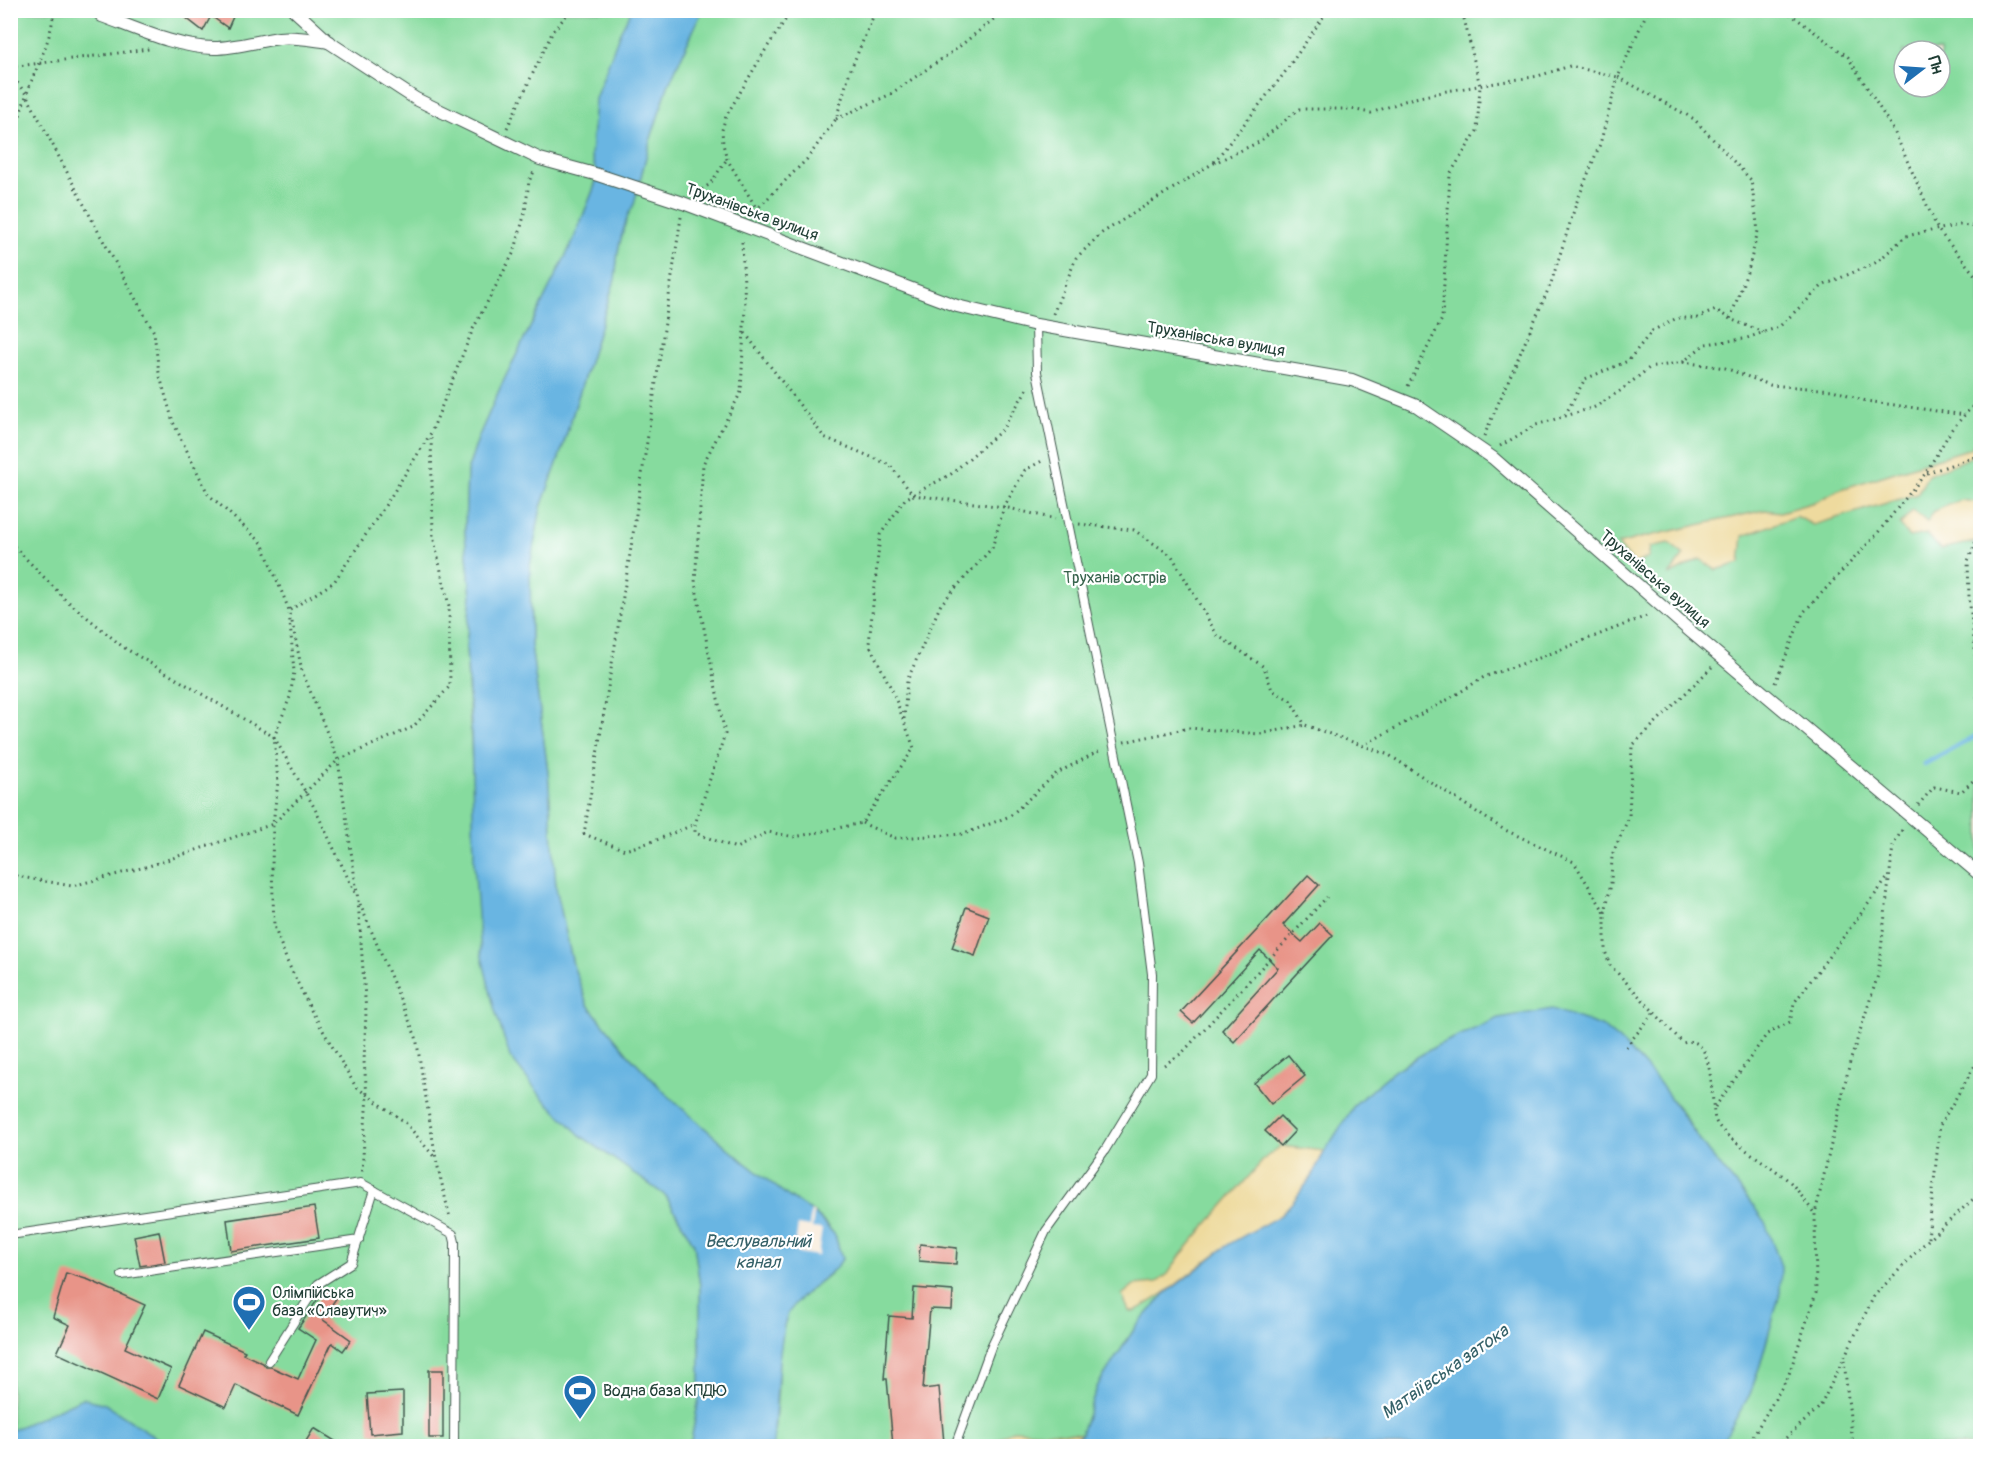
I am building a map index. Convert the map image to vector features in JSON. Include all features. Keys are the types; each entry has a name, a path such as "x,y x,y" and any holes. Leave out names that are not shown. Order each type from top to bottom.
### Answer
{"street":[{"name":"Труханівська вулиця","path":"96,10 102,16 184,45 214,48 248,45 280,38 305,38 330,42"},
{"name":"Труханівська вулиця","path":"294,10 330,42 416,99 540,159 595,174 683,203 957,306 1042,325 1352,380 1417,406 1482,451 1721,658 1980,875"}],"lane":[{"path":"955,1446 990,1347 1046,1231 1105,1150 1151,1074 1152,974 1138,863 1037,372 1042,325"},
{"path":"10,1235 361,1183 453,1234 453,1446"},
{"path":"269,1361 318,1284 351,1263 374,1190"},
{"path":"122,1275 359,1240"}],"path":[{"path":"10,150 26,94 40,64 49,36 54,10"},
{"path":"501,141 553,32 571,10"},
{"path":"775,238 727,159 722,130 726,116 792,10"},
{"path":"876,10 850,71 836,119 807,159 741,225 745,306 741,392 702,464 695,583 725,734 694,833 736,848 768,832 795,837 862,823 895,838 964,834 1010,816 1057,773 1114,744 1189,728 1260,734 1305,724 1389,755 1503,829 1574,862 1605,913"},
{"path":"836,119 889,95 955,50 1005,10"},
{"path":"1212,164 1283,75 1328,10"},
{"path":"1401,400 1442,319 1450,174 1478,131 1480,86 1462,10"},
{"path":"1482,451 1551,283 1576,204 1600,144 1618,77 1648,10"},
{"path":"1785,10 1848,57 1894,131 1938,230 1980,280"},
{"path":"10,68 151,49"},
{"path":"1042,325 1060,301 1076,258 1102,233 1212,164 1259,142 1299,109 1352,109 1371,113 1410,99 1538,76 1570,66 1618,77 1694,119 1751,180 1758,231 1749,267 1730,319"},
{"path":"10,73 26,94 154,332 159,373 173,422 208,494 262,543 289,610 302,671 338,760 358,900 366,1012 364,1062 367,1095 361,1183"},
{"path":"289,610 334,582 430,433 473,329 515,250 525,212 529,181 540,159"},
{"path":"695,824 625,850 584,834 630,554 683,203 710,183 727,159"},
{"path":"1683,362 1705,344 1744,339 1779,327 1822,286 1877,262 1906,236 1960,225 1980,228"},
{"path":"1565,415 1585,378 1628,361 1652,331 1677,318 1697,318 1716,310 1730,319 1763,333"},
{"path":"744,332 824,437 890,465 913,495 1004,507 1068,522 1134,530 1172,556 1217,635 1264,667 1272,690 1290,700 1305,724"},
{"path":"1482,451 1536,425 1595,407 1649,368 1683,362 1725,368 1770,385 1833,390 1866,401 1965,415"},
{"path":"862,823 914,748 892,692 869,644 880,535 905,499 951,474 1002,430 1037,372"},
{"path":"1768,698 1803,613 1876,535 1925,474 1952,429 1980,398"},
{"path":"10,875 72,886 149,866 273,824 338,760 413,727 450,686 449,606 433,536 430,433"},
{"path":"904,721 907,681 941,604 992,548 1004,507 1025,470 1054,454"},
{"path":"1925,474 1980,455"},
{"path":"1980,531 1968,561 1980,722"},
{"path":"10,542 65,599 123,647 274,737 305,792 358,900 416,1037 436,1159 453,1234"},
{"path":"1362,746 1449,699 1484,677 1664,609"},
{"path":"289,610 294,672 290,698 274,737 278,782 273,824 274,926 287,961 311,1010 356,1087 405,1122 436,1159"},
{"path":"1721,658 1632,746 1629,817 1611,855 1611,884 1605,913 1605,951 1610,965 1683,1043 1694,1042 1701,1047 1711,1076 1715,1120 1728,1137 1754,1154 1791,1184 1815,1214"},
{"path":"1748,1446 1788,1377 1816,1293 1815,1214 1850,1062 1878,975 1893,846 1909,815 1934,787 1960,792 1977,777 1980,770"},
{"path":"1714,1107 1767,1035 1790,1022 1794,1003 1890,874"},
{"path":"1151,1074 1182,1053 1327,897"},
{"path":"1626,1047 1654,1012"},
{"path":"1928,1240 1940,1125 1980,1057"},
{"path":"1777,1446 1820,1407 1874,1296 1928,1240 1980,1193"},
{"path":"1844,1359 1853,1446"}],"green space":[{"path":"10,11 631,11 615,50 594,188 573,241 501,386 479,436 467,472 465,533 471,596 466,647 473,784 580,1135 666,1196 694,1244 700,1286 700,1394 690,1446 169,1446 83,1398 11,1431"},
{"name":"Труханів острів","path":"702,11 1980,11 1980,1446 1720,1446 1750,1394 1780,1293 1745,1195 1708,1152 1680,1110 1642,1063 1601,1026 1460,1036 1438,1045 1395,1070 1355,1104 1310,1179 1252,1232 1229,1244 1165,1294 1135,1328 1098,1385 1081,1434 1067,1446 773,1446 783,1325 796,1303 830,1273 842,1259 835,1235 814,1213 744,1162 670,1098 627,1053 587,1004 573,965 556,888 548,772 531,645 530,565 541,507 559,458 615,279 622,234 634,204 650,141 668,86"}],"sand":[{"path":"1980,435 1980,453 1928,475 1917,494 1813,525 1796,516 1743,536 1740,563 1716,570 1700,559 1669,575 1684,555 1669,543 1650,547 1648,558 1634,564 1618,544 1765,510 1780,512 1818,501 1838,490 1971,448"},
{"path":"1961,500 1980,503 1980,541 1940,549 1927,534 1909,537 1900,525 1913,510 1927,522 1934,511"},
{"path":"1281,1146 1325,1151 1306,1185 1288,1209 1217,1253 1147,1304 1134,1311 1129,1311 1122,1295 1134,1285 1156,1283 1168,1274 1180,1256 1266,1157"},
{"path":"1013,1430 1081,1434 1067,1446 986,1446"}],"water":[{"name":"Веслувальний канал","path":"631,11 702,11 668,86 650,141 634,204 622,234 615,279 559,458 541,507 530,565 531,645 548,772 556,888 573,965 587,1004 627,1053 670,1098 744,1162 814,1213 835,1235 842,1259 837,1267 801,1297 788,1313 784,1326 779,1360 773,1446 690,1446 700,1394 700,1286 694,1244 666,1196 580,1135 541,1096 510,1057 494,1007 481,953 474,862 471,723 466,647 471,596 465,533 467,472 479,436 501,386 573,241 594,188 596,171 591,156 595,99 620,32"},
{"name":"Матвіївська затока","path":"1552,1009 1601,1026 1642,1063 1659,1082 1708,1152 1765,1222 1781,1266 1780,1293 1750,1394 1720,1446 1067,1446 1081,1434 1098,1385 1135,1328 1165,1294 1229,1244 1281,1215 1310,1179 1355,1104 1395,1070 1438,1045 1499,1018"},
{"path":"83,1398 105,1404 169,1446 11,1446 10,1431"}],"pier":[{"path":"811,1211 814,1213 812,1228 822,1229 818,1256 794,1252 798,1225 809,1227"}],"building":[{"path":"176,10 236,10 228,28 211,16 203,31"},
{"path":"1308,875 1319,885 1283,925 1302,942 1320,923 1333,935 1234,1042 1222,1030 1278,968 1260,950 1193,1023 1181,1012"},
{"path":"966,907 989,916 975,956 952,948"},
{"path":"1288,1055 1305,1076 1271,1104 1254,1083"},
{"path":"1280,1116 1295,1131 1281,1146 1265,1131"},
{"path":"314,1207 319,1238 231,1251 227,1220"},
{"path":"159,1231 165,1262 140,1266 134,1236"},
{"path":"920,1244 957,1248 956,1264 919,1261"},
{"path":"66,1273 89,1280 145,1305 125,1348 171,1369 158,1399 57,1353 70,1325 53,1317"},
{"path":"914,1288 953,1291 952,1310 930,1309 923,1389 939,1387 944,1443 893,1446 887,1379 884,1379 889,1316 912,1318"},
{"path":"325,1289 337,1297 322,1319 351,1340 343,1351 332,1343 298,1415 236,1385 226,1407 179,1385 203,1332 245,1351 243,1354 263,1363 266,1367 298,1379 316,1340 298,1328"},
{"path":"429,1370 443,1370 443,1438 429,1438"},
{"path":"403,1392 403,1431 370,1434 367,1394"},
{"path":"314,1428 343,1446 303,1446"}],"waterway":[{"path":"1924,764 1980,734"}],"place":[{"name":"Олімпійська база «Славутич»","path":"249,1331"},
{"name":"Водна база КПДЮ","path":"580,1420"}]}
